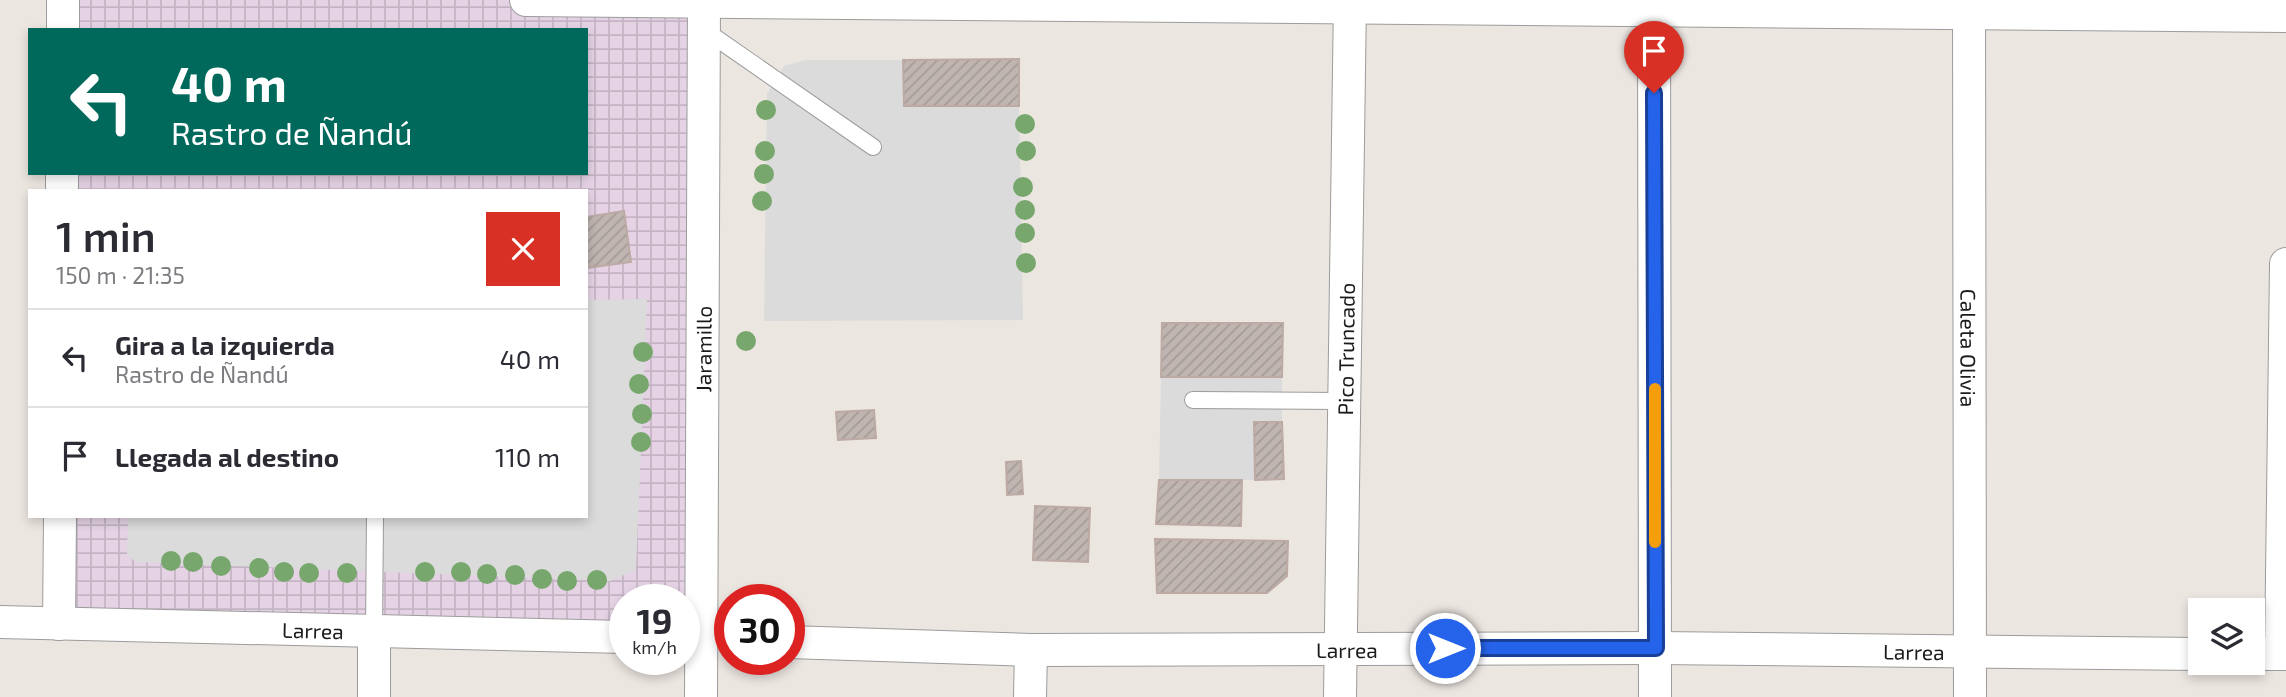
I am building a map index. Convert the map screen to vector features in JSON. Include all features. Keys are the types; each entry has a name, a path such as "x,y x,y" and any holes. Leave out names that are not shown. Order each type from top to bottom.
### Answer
{"street":[{"path":"63,0 63,28"},
{"path":"526,0 704,10 1350,5 1969,6 2286,16"},
{"name":"Pico Truncado","path":"1340,697 1342,401 1350,5"},
{"path":"1654,5 1655,697"},
{"name":"Caleta Olivia","path":"1969,6 1970,697"},
{"name":"Jaramillo","path":"701,697 705,639 704,10"},
{"path":"2273,654 2286,264"},
{"path":"59,624 60,518"},
{"name":"Larrea","path":"0,622 609,637"},
{"path":"374,632 374,697"},
{"name":"Larrea","path":"805,643 1031,650 1656,648 1971,654 2188,654"},
{"path":"1030,697 1031,650"}],"lane":[{"path":"704,10 873,147"},
{"path":"1193,400 1342,401"},
{"path":"374,632 375,518"}],"shaded area":[{"path":"63,0 1350,0 704,2 701,639 700,584 609,584 609,637 59,624 60,518 588,518 588,189 62,189 62,175 588,175 588,28 63,28"},
{"path":"805,60 903,60 904,106 1019,106 1023,320 764,321 767,94 784,66"},
{"path":"647,299 636,570 610,581 136,562 127,555 128,518 588,518 588,300"},
{"path":"1161,377 1282,377 1282,422 1254,423 1255,480 1159,480"}],"building":[{"path":"1019,59 1019,106 904,106 903,60"},
{"path":"624,211 631,262 588,268 588,217"},
{"path":"1162,323 1283,323 1282,377 1161,377"},
{"path":"874,410 876,438 838,440 836,412"},
{"path":"1254,422 1282,422 1284,479 1255,480"},
{"path":"1021,461 1023,494 1007,495 1006,462"},
{"path":"1159,480 1242,480 1241,526 1156,524"},
{"path":"1035,506 1090,508 1088,562 1033,560"},
{"path":"1155,539 1288,541 1287,576 1267,593 1157,593"}],"slow traffic":[{"path":"1655,389 1655,542"}],"route":[{"path":"1445,648 1656,648 1654,93"}]}
